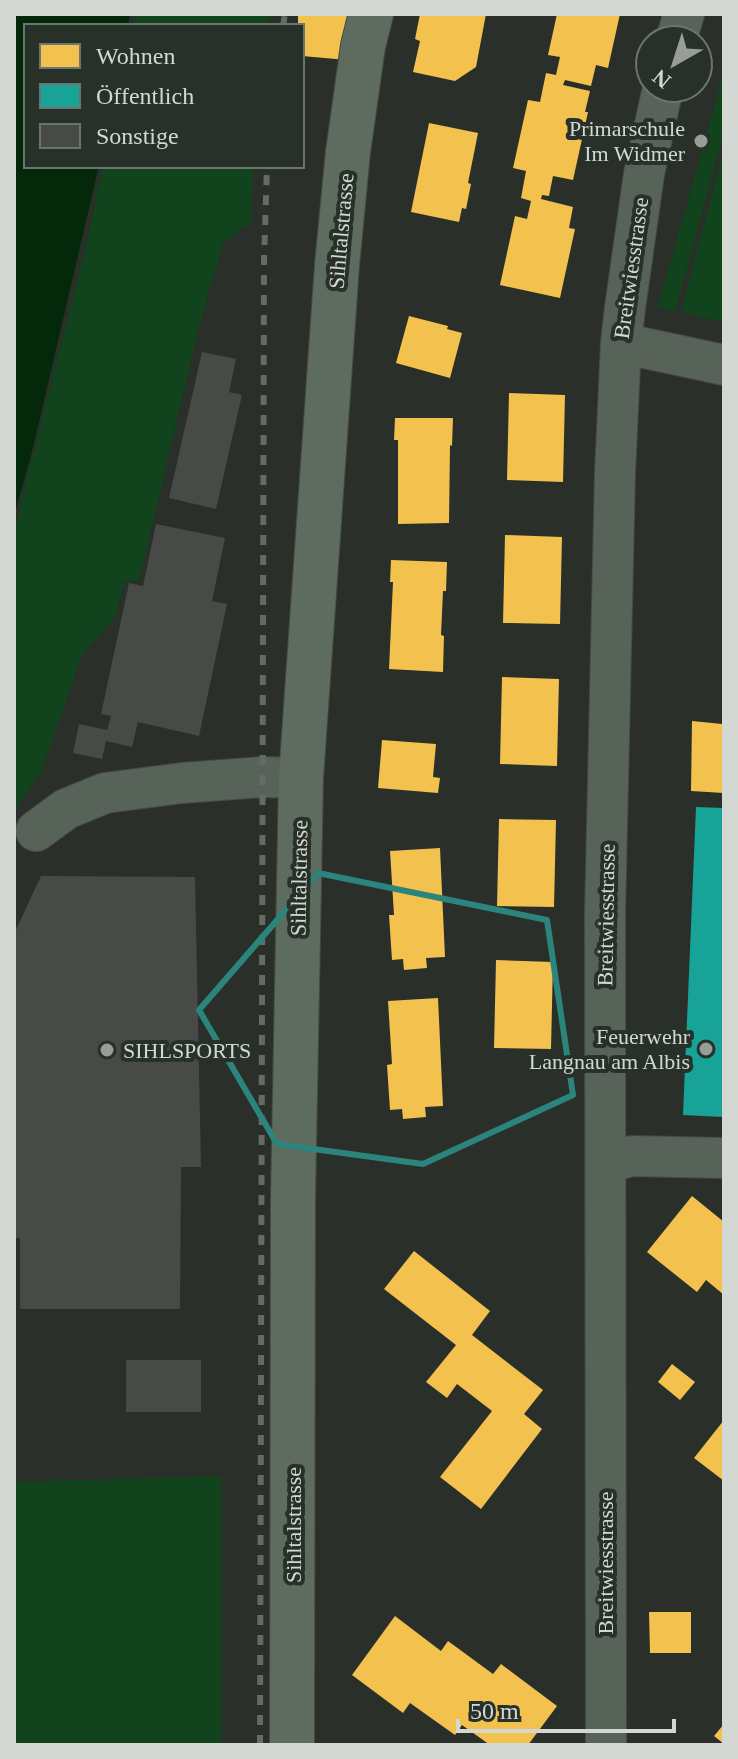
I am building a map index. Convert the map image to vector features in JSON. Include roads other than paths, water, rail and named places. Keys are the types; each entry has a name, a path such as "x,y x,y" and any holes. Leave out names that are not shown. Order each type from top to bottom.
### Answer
{"main road":[{"name":"Sihltalstrasse","path":"292,1745 293,1199 301,778 337,265 350,137 363,46 371,14"}],"street":[{"name":"Breitwiesstrasse","path":"606,1745 605,898 615,473 621,343 644,174 659,104"},
{"path":"621,343 724,365"},
{"path":"36,831 66,809 105,793 182,783 262,777 301,778"},
{"path":"606,1163 632,1156 724,1158"}],"railway":[{"path":"283,24 285,14"},
{"path":"260,1745 264,261 267,168"}],"place":[{"name":"Primarschule Im Widmer","path":"701,141"},
{"name":"Feuerwehr Langnau am Albis","path":"706,1049"},
{"name":"SIHLSPORTS","path":"107,1050"}]}
